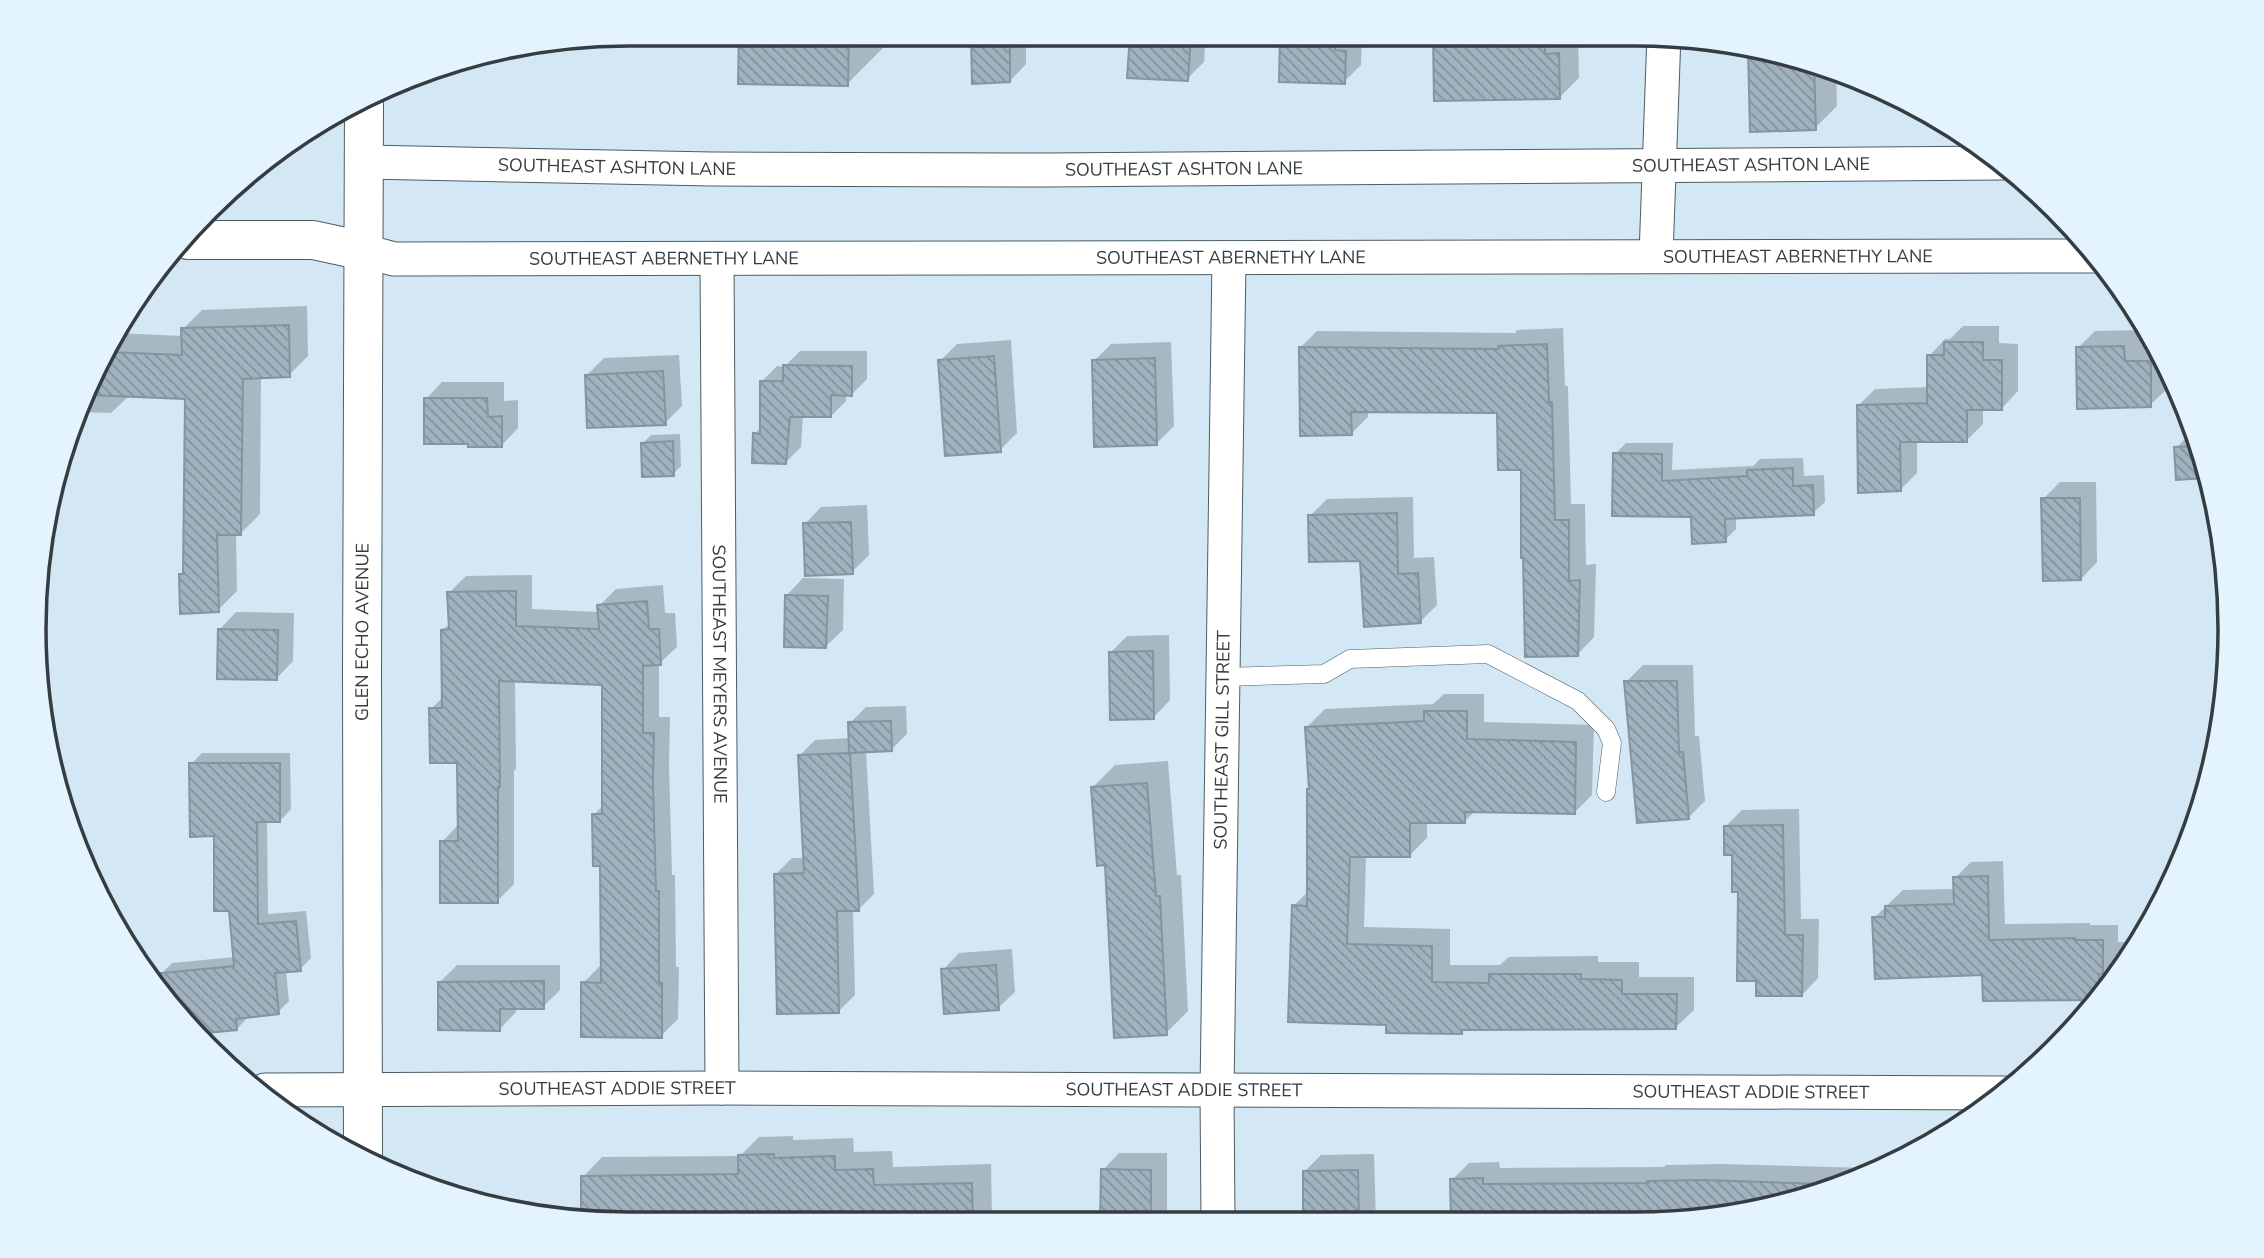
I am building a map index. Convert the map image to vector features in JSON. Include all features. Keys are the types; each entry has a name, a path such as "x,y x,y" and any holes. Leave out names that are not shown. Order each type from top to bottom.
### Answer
{"street":[{"path":"1656,256 1664,47"},
{"name":"GLEN ECHO AVENUE","path":"363,1148 364,110"},
{"name":"SOUTHEAST ASHTON LANE","path":"365,162 712,169 1021,170 1986,163"},
{"path":"194,240 313,240 364,251"},
{"name":"SOUTHEAST ABERNETHY LANE","path":"364,251 394,259 2084,256"},
{"name":"SOUTHEAST GILL STREET","path":"1217,1212 1229,258"},
{"name":"SOUTHEAST MEYERS AVENUE","path":"717,259 722,1088"},
{"name":"SOUTHEAST ADDIE STREET","path":"271,1090 722,1088 1989,1093"}],"lane":[{"path":"1223,677 1324,674 1350,660 1488,654 1578,701 1606,729 1612,743 1606,792"}],"building":[{"path":"739,46 849,46 848,86 738,84"},
{"path":"971,46 1010,46 1010,82 972,84"},
{"path":"1129,46 1190,46 1188,81 1127,78"},
{"path":"1280,46 1335,46 1335,50 1346,51 1345,84 1279,82"},
{"path":"1433,46 1545,46 1545,54 1559,53 1560,99 1434,101"},
{"path":"1748,57 1814,73 1816,130 1750,132"},
{"path":"289,325 290,377 243,379 241,535 217,535 219,612 180,614 185,399 95,395 116,352 182,355 181,328"},
{"path":"1944,342 1983,342 1983,360 2002,360 2002,410 1967,410 1967,442 1900,442 1901,491 1858,493 1857,405 1927,403 1927,355 1944,355"},
{"path":"1547,344 1549,402 1552,402 1555,520 1569,520 1569,581 1580,580 1578,656 1525,657 1521,470 1498,470 1497,413 1351,412 1352,435 1300,436 1299,347 1499,349 1498,346"},
{"path":"2124,346 2125,361 2151,361 2151,407 2077,409 2076,347"},
{"path":"994,356 1001,452 945,456 938,360"},
{"path":"1155,358 1157,445 1094,447 1092,360"},
{"path":"783,365 852,366 852,396 831,395 831,417 790,417 786,464 752,463 753,433 760,434 760,381 783,381"},
{"path":"663,371 666,425 587,428 585,375"},
{"path":"424,398 487,398 488,417 502,416 502,447 424,444"},
{"path":"673,441 674,476 642,477 641,443"},
{"path":"2190,446 2199,478 2176,480 2174,447"},
{"path":"1613,453 1662,454 1662,481 1747,476 1747,470 1793,468 1793,486 1813,485 1814,515 1725,519 1726,542 1692,544 1691,517 1612,516"},
{"path":"2041,498 2080,498 2081,580 2043,581"},
{"path":"1397,513 1398,574 1418,573 1421,623 1364,627 1360,561 1309,562 1308,515"},
{"path":"851,522 853,574 805,576 803,523"},
{"path":"516,591 516,626 599,629 597,605 647,601 649,629 659,629 661,665 643,666 643,733 654,733 653,783 656,891 659,891 662,1038 581,1037 581,982 601,983 600,866 593,866 592,814 602,814 602,685 499,681 498,903 440,903 440,841 458,841 457,763 430,763 429,708 442,708 441,630 449,629 447,592"},
{"path":"785,595 828,596 826,648 784,647"},
{"path":"218,629 278,630 277,680 217,679"},
{"path":"1153,651 1154,719 1110,720 1109,652"},
{"path":"1624,681 1677,681 1679,752 1683,752 1689,819 1637,823"},
{"path":"1424,711 1467,711 1467,739 1576,742 1575,814 1465,812 1465,823 1410,823 1410,857 1350,857 1347,944 1432,946 1432,982 1489,983 1489,974 1581,974 1581,979 1622,980 1622,994 1677,994 1676,1029 1386,1033 1386,1025 1288,1022 1292,905 1307,906 1309,789 1305,727 1424,721"},
{"path":"891,721 892,751 850,753 859,911 837,911 839,1013 777,1014 774,874 804,873 798,755 849,753 848,722"},
{"path":"189,763 280,763 280,822 257,822 258,924 296,921 301,971 275,973 279,1014 236,1019 237,1030 208,1033 158,973 234,966 229,911 214,911 214,836 190,837"},
{"path":"1147,783 1156,896 1160,896 1167,1035 1114,1038 1105,865 1097,866 1091,787"},
{"path":"1783,825 1785,935 1803,935 1802,996 1756,996 1756,981 1737,981 1738,892 1732,892 1732,855 1724,855 1724,826"},
{"path":"1988,876 1989,940 2103,940 2103,974 2099,974 2099,983 2085,1000 1983,1001 1982,975 1875,979 1872,917 1885,917 1885,906 1954,904 1953,877"},
{"path":"996,965 999,1010 944,1014 941,969"},
{"path":"544,981 544,1009 500,1009 500,1031 438,1030 438,982"},
{"path":"774,1154 774,1158 835,1156 835,1170 873,1169 874,1185 972,1183 973,1212 581,1210 581,1176 738,1174 738,1155"},
{"path":"1101,1169 1151,1170 1151,1212 1100,1212"},
{"path":"1358,1170 1359,1212 1303,1212 1303,1171"},
{"path":"1483,1178 1483,1184 1703,1180 1817,1184 1749,1201 1673,1211 1451,1212 1450,1179"}]}
